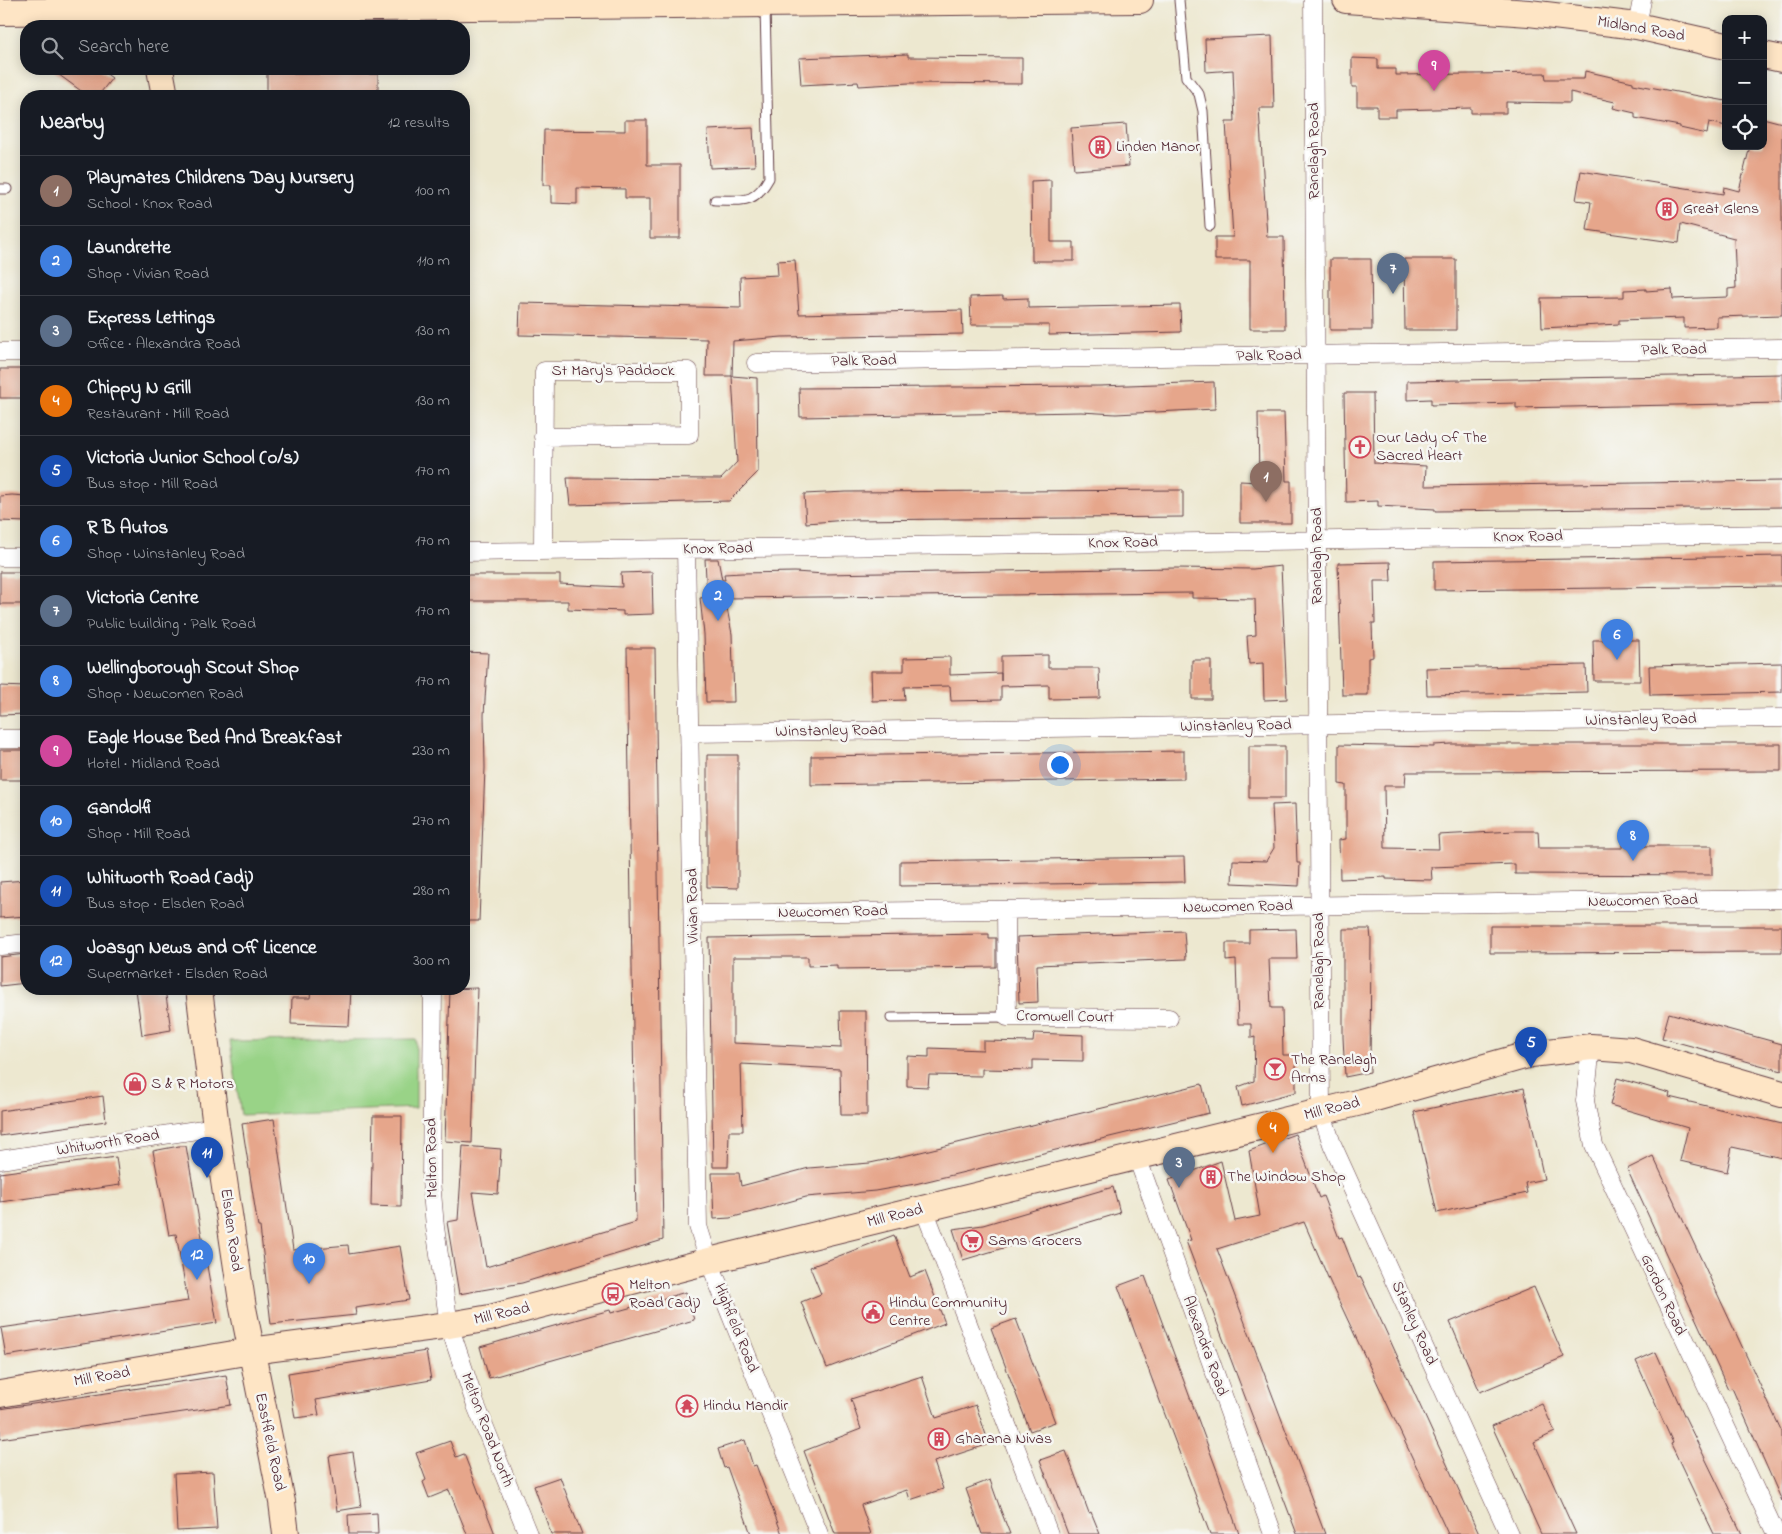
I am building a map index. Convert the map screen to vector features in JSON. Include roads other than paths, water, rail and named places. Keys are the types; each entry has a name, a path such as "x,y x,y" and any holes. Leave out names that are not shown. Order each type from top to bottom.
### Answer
{"main road":[{"path":"0,12 66,6 148,18 605,3 765,4 1140,0"},
{"name":"Midland Road","path":"1346,0 1529,13 1637,26 1722,45"},
{"path":"1767,56 1782,59"},
{"path":"161,75 164,90"},
{"name":"Elsden Road","path":"200,995 216,1127 251,1351"},
{"name":"Mill Road","path":"0,1394 251,1351 490,1318 709,1261 1422,1086 1531,1054 1591,1047 1631,1050 1782,1094"},
{"name":"Eastfield Road","path":"251,1351 282,1502 286,1534"}],"street":[{"name":"Ranelagh Road","path":"1313,0 1320,1111"},
{"path":"1637,26 1642,0"},
{"name":"Palk Road","path":"756,363 1782,348"},
{"path":"0,352 20,352"},
{"name":"St Mary's Paddock","path":"543,437 689,435 689,371 544,371 543,437 543,551"},
{"name":"Knox Road","path":"470,552 1782,534"},
{"name":"Vivian Road","path":"686,549 694,914 698,1226 709,1261"},
{"path":"0,557 20,556"},
{"name":"Winstanley Road","path":"689,733 1782,718"},
{"path":"0,739 20,739"},
{"name":"Newcomen Road","path":"694,914 1782,899"},
{"name":"Cromwell Court","path":"1006,910 1007,1017 1169,1018"},
{"path":"0,946 20,944"},
{"name":"Melton Road","path":"433,995 431,1180 435,1227 449,1325"},
{"name":"Gordon Road","path":"1591,1047 1585,1101 1594,1145 1776,1534"},
{"name":"Stanley Road","path":"1320,1111 1332,1144 1509,1534"},
{"name":"Whitworth Road","path":"0,1160 216,1127"},
{"name":"Alexandra Road","path":"1138,1157 1273,1534"},
{"path":"924,1209 1049,1534"},
{"name":"Highfield Road","path":"709,1261 819,1534"},
{"name":"Melton Road North","path":"449,1325 476,1403 528,1534"}],"lane":[{"path":"1179,0 1186,77 1198,94 1204,120 1210,226"},
{"path":"715,200 746,200 760,194 769,178 765,4"},
{"path":"892,1018 1007,1017"}],"place":[{"name":"Eagle House Bed And Breakfast","path":"1434,91"},
{"name":"Linden Manor","path":"1100,147"},
{"name":"Great Glens","path":"1667,209"},
{"name":"Victoria Centre","path":"1393,294"},
{"name":"Our Lady Of The Sacred Heart","path":"1360,447"},
{"name":"Playmates Childrens Day Nursery","path":"1266,502"},
{"name":"Laundrette","path":"718,621"},
{"name":"R B Autos","path":"1617,660"},
{"name":"Wellingborough Scout Shop","path":"1633,861"},
{"name":"Victoria Junior School (o/s)","path":"1531,1068"},
{"name":"The Ranelagh Arms","path":"1275,1069"},
{"name":"S & R Motors","path":"135,1084"},
{"name":"Chippy N Grill","path":"1273,1153"},
{"name":"The Window Shop","path":"1211,1177"},
{"name":"Whitworth Road (adj)","path":"207,1178"},
{"name":"Express Lettings","path":"1179,1188"},
{"name":"Sams Grocers","path":"972,1241"},
{"name":"Joasgn News and Off Licence","path":"197,1280"},
{"name":"Gandolfi","path":"309,1284"},
{"name":"Melton Road (adj)","path":"613,1294"},
{"name":"Hindu Community Centre","path":"873,1312"},
{"name":"Hindu Mandir","path":"687,1406"},
{"name":"Gharana Nivas","path":"939,1439"}]}
